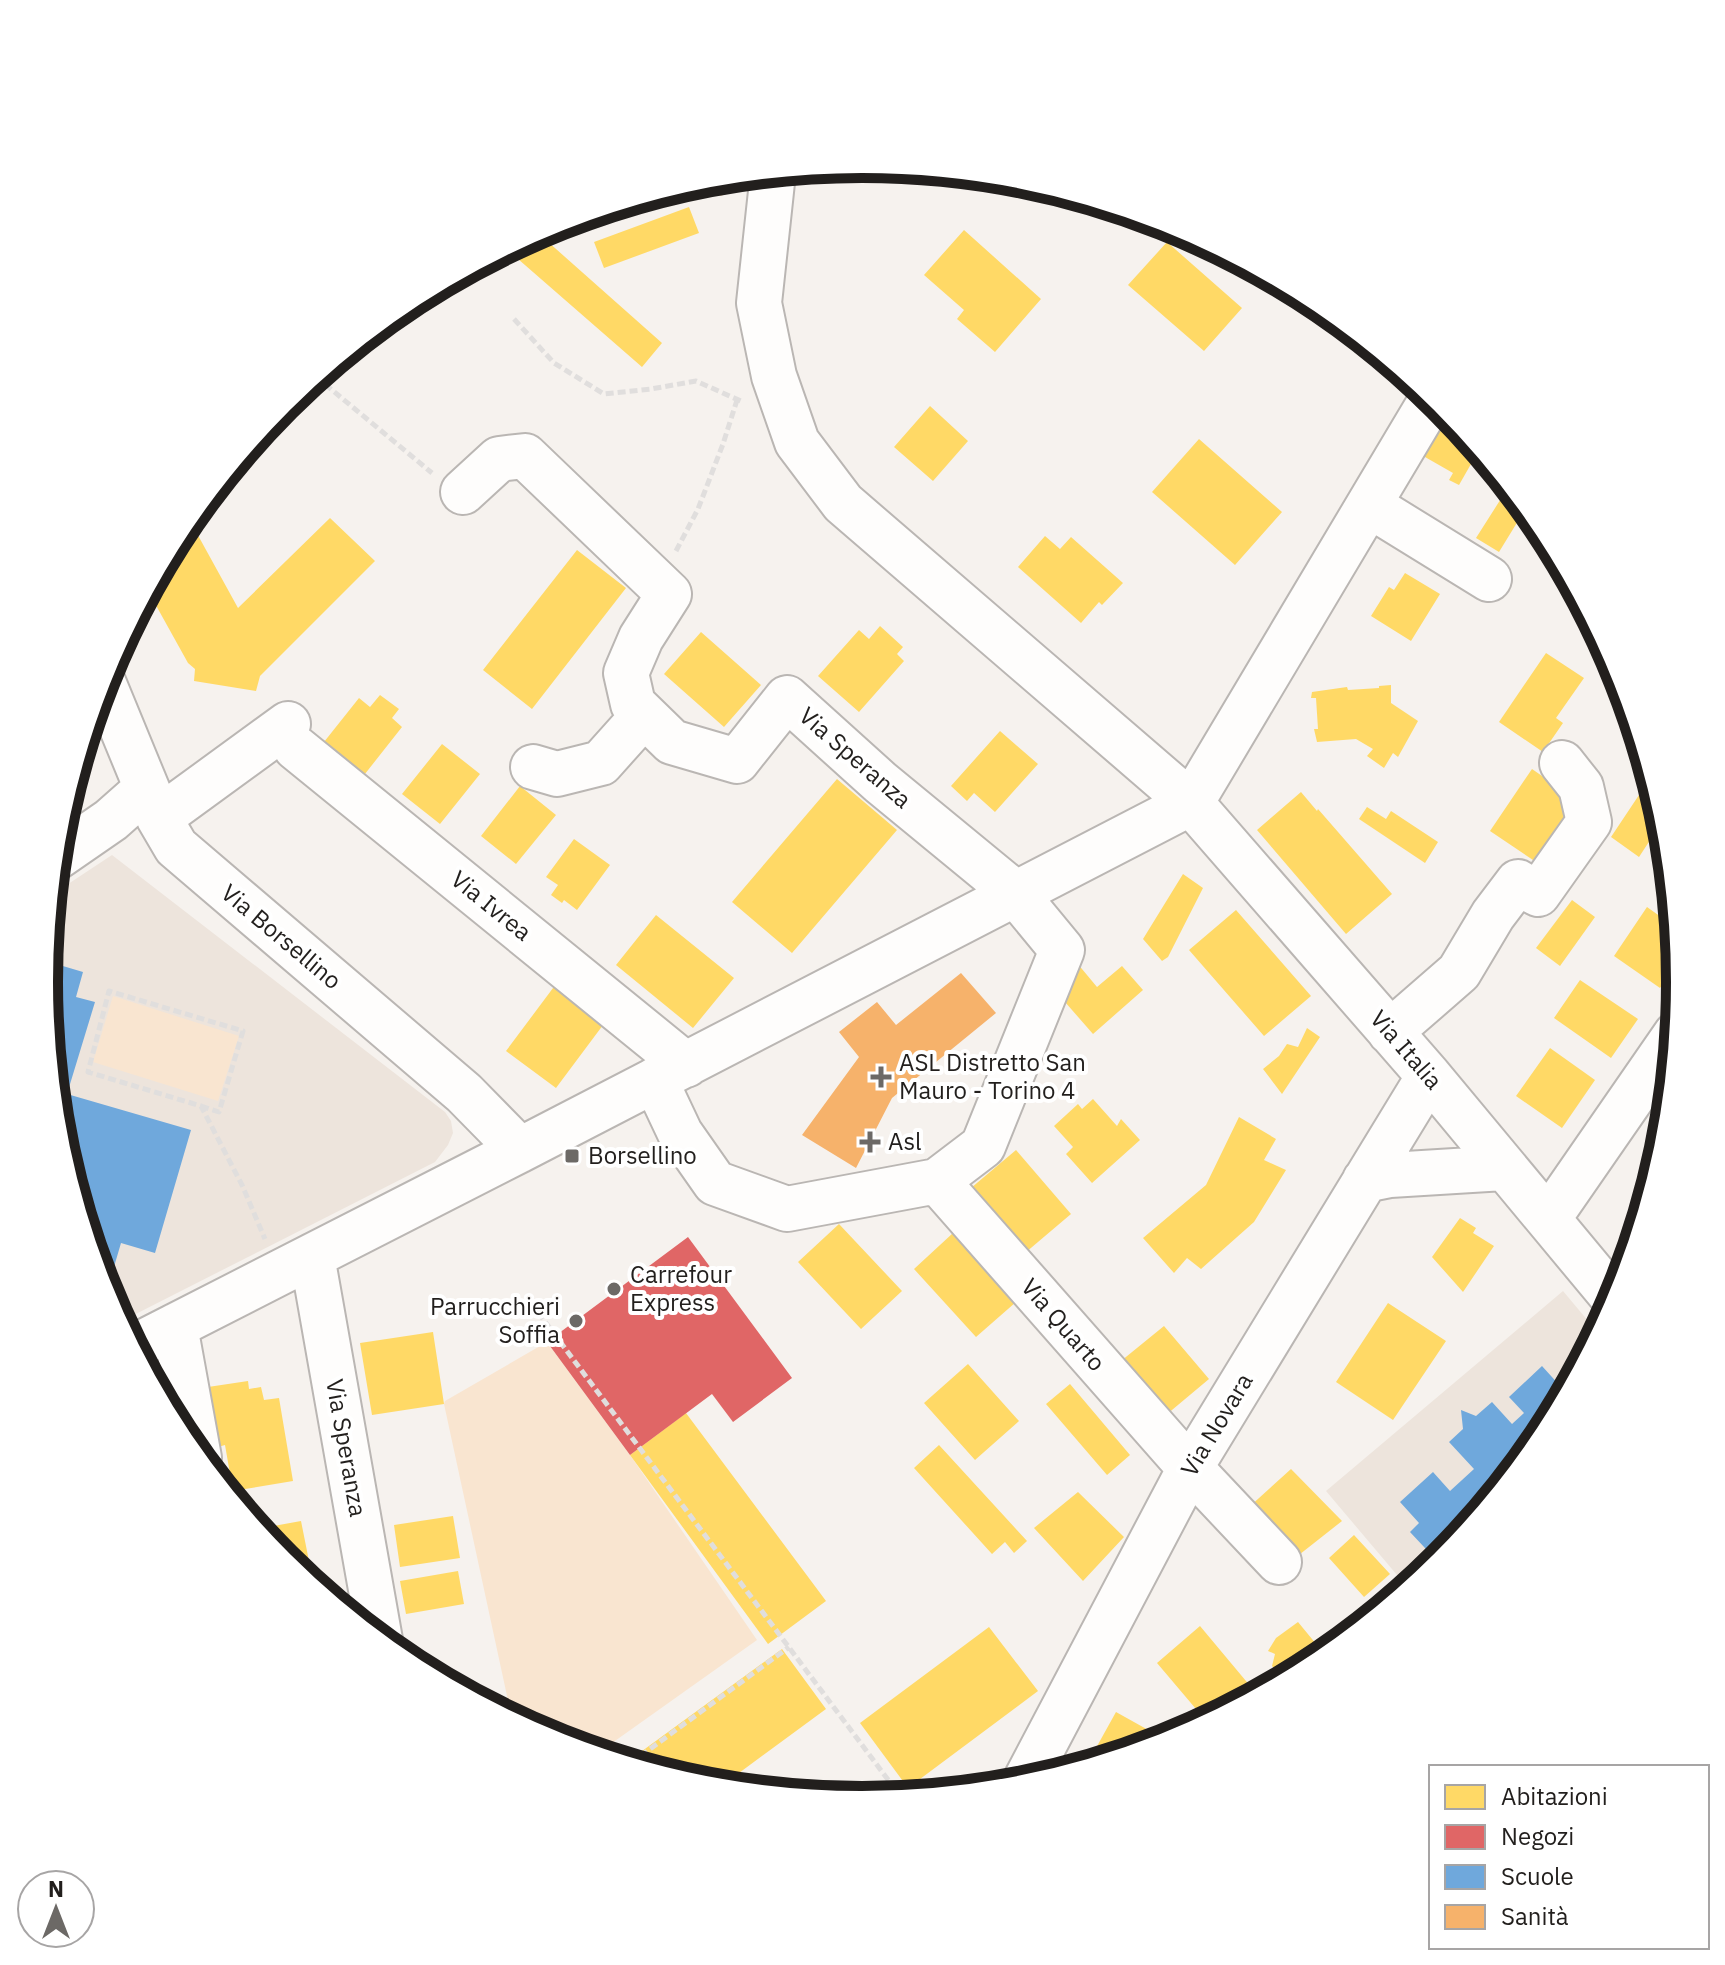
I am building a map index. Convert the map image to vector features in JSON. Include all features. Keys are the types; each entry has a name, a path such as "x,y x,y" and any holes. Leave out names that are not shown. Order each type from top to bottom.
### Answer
{"street":[{"name":"Via Italia","path":"772,184 759,303 774,376 797,442 843,503 1191,803 1429,1076 1606,1289"},
{"path":"143,1342 1191,803 1426,409"},
{"path":"463,492 499,459 525,456 658,583"},
{"path":"1369,505 1489,579"},
{"name":"Via Speranza","path":"658,583 669,594 641,638 626,673 633,704 672,742 737,761 787,698 880,782 1015,893 1062,950 983,1146 937,1181 787,1209 715,1183 680,1133 670,1072"},
{"name":"Via Borsellino","path":"110,699 152,804 176,847 464,1093 520,1150"},
{"path":"533,767 557,774 601,763 644,715"},
{"name":"Via Ivrea","path":"152,804 292,736 670,1072"},
{"path":"1390,1032 1459,972 1493,915 1518,882 1538,894 1589,822 1581,787 1562,763"},
{"path":"69,849 111,820 152,804"},
{"path":"1548,1219 1663,1052"},
{"name":"Via Novara","path":"1031,1769 1190,1468 1429,1076"},
{"path":"1365,1180 1390,1175 1504,1168"},
{"name":"Via Quarto","path":"937,1181 1190,1468 1279,1562"},
{"name":"Via Speranza","path":"296,1264 376,1623"},
{"path":"175,1326 194,1428"}],"path":[{"path":"514,319 554,363 604,394 696,381 737,400 787,413"},
{"path":"325,384 441,481 463,492"},
{"path":"658,583 698,509 737,400"},
{"path":"201,1106 219,1112 243,1031 109,991 88,1072 201,1106 242,1185 296,1264"},
{"path":"531,1303 893,1786"},
{"path":"641,1756 789,1647"}],"shaded area":[{"path":"112,855 445,1112 451,1121 453,1133 448,1145 435,1162 131,1316 85,1191 65,1088 58,982 64,887"},
{"path":"113,996 239,1036 218,1101 93,1062"},
{"path":"1563,1291 1590,1324 1559,1385 1501,1472 1467,1513 1401,1580 1326,1491"},
{"path":"547,1342 630,1455 757,1640 609,1745 509,1705 445,1401"}],"building: Abitazioni":[{"path":"689,207 699,233 604,268 594,242"},
{"path":"964,230 1041,299 995,352 957,319 964,310 924,275"},
{"path":"548,242 662,343 642,367 516,257"},
{"path":"1167,242 1242,308 1204,351 1128,285"},
{"path":"930,406 968,441 933,481 894,447"},
{"path":"1437,420 1473,460 1459,485 1449,480 1453,473 1418,453"},
{"path":"1199,439 1282,512 1235,565 1152,492"},
{"path":"1503,496 1519,519 1499,552 1476,538"},
{"path":"330,518 375,561 260,676 256,691 194,681 195,669 188,663 154,602 196,533 238,608"},
{"path":"1045,536 1060,549 1071,537 1123,583 1102,605 1099,602 1081,623 1018,567"},
{"path":"577,550 626,588 532,709 483,670"},
{"path":"1405,573 1440,594 1411,641 1371,616 1389,587 1394,590"},
{"path":"880,626 903,647 897,654 904,661 859,712 818,676 859,630 869,639"},
{"path":"701,632 761,685 724,727 664,674"},
{"path":"1546,653 1584,678 1556,718 1563,723 1543,752 1499,722"},
{"path":"1391,685 1391,703 1418,721 1398,757 1393,753 1384,768 1367,756 1373,749 1356,739 1317,742 1314,729 1318,729 1316,698 1311,698 1312,692"},
{"path":"380,695 399,709 392,718 402,727 361,779 320,747 359,698 370,707"},
{"path":"1000,731 1038,764 995,812 974,793 967,801 951,786"},
{"path":"442,744 480,774 440,824 402,794"},
{"path":"1532,769 1578,801 1536,862 1490,831"},
{"path":"837,779 897,830 792,953 732,902"},
{"path":"520,786 556,815 516,864 481,836"},
{"path":"1643,788 1653,835 1639,857 1611,837"},
{"path":"1301,792 1392,894 1346,934 1257,830"},
{"path":"1367,807 1386,819 1391,811 1438,842 1425,863 1359,819"},
{"path":"574,839 610,865 577,910 551,895 558,885 546,877"},
{"path":"1183,874 1203,888 1168,957 1162,961 1143,939"},
{"path":"1572,900 1595,917 1560,966 1536,948"},
{"path":"1647,907 1664,919 1667,978 1660,988 1614,956"},
{"path":"1236,910 1311,996 1264,1036 1189,950"},
{"path":"656,915 734,978 693,1028 616,965"},
{"path":"1077,963 1097,987 1122,966 1143,990 1093,1034 1051,986"},
{"path":"1580,980 1638,1019 1611,1058 1554,1018"},
{"path":"556,984 606,1021 556,1088 506,1051"},
{"path":"1307,1028 1320,1037 1282,1094 1263,1069 1279,1056 1287,1044 1298,1047"},
{"path":"1550,1048 1595,1080 1562,1128 1516,1096"},
{"path":"1093,1099 1117,1126 1121,1119 1140,1140 1092,1183 1066,1154 1073,1147 1054,1126 1078,1104 1082,1109"},
{"path":"1239,1117 1276,1139 1264,1160 1286,1170 1254,1222 1201,1269 1187,1258 1174,1273 1143,1238 1206,1185"},
{"path":"1016,1150 1071,1214 1025,1253 971,1188"},
{"path":"1460,1218 1476,1228 1473,1233 1494,1246 1463,1292 1432,1257"},
{"path":"839,1224 902,1291 861,1329 798,1262"},
{"path":"953,1233 1016,1302 976,1337 914,1269"},
{"path":"1388,1303 1446,1341 1393,1420 1336,1382"},
{"path":"1164,1326 1209,1379 1166,1415 1121,1361"},
{"path":"433,1332 444,1404 372,1415 360,1343"},
{"path":"968,1364 1019,1421 975,1460 924,1403"},
{"path":"248,1381 249,1389 261,1387 264,1400 279,1398 293,1481 239,1490 231,1481 225,1445 218,1447 208,1387"},
{"path":"1070,1384 1130,1455 1107,1475 1046,1404"},
{"path":"686,1413 826,1601 768,1644 630,1455"},
{"path":"939,1445 1027,1541 1014,1553 1005,1542 992,1554 914,1468"},
{"path":"1291,1469 1342,1521 1290,1562 1248,1508"},
{"path":"1078,1492 1124,1537 1083,1581 1034,1528"},
{"path":"453,1516 460,1558 400,1567 394,1525"},
{"path":"301,1521 310,1566 294,1551 271,1526"},
{"path":"1354,1535 1390,1574 1364,1597 1329,1558"},
{"path":"458,1571 464,1604 406,1614 400,1581"},
{"path":"1298,1622 1317,1645 1277,1671 1272,1666 1275,1654 1268,1651 1276,1638"},
{"path":"1200,1626 1251,1687 1199,1713 1157,1663"},
{"path":"989,1627 1038,1691 912,1785 906,1785 860,1723"},
{"path":"782,1649 826,1709 734,1776 637,1755"},
{"path":"1116,1712 1153,1732 1121,1744 1093,1753"}],"building: Negozi":[{"path":"688,1237 792,1378 733,1422 712,1394 630,1455 547,1342"}],"building: Scuole":[{"path":"59,965 83,972 76,997 95,1002 67,1094 191,1130 155,1253 121,1243 112,1272 85,1191 73,1139 65,1088 60,1035"},
{"path":"1542,1366 1559,1385 1501,1472 1429,1553 1410,1532 1419,1523 1400,1502 1433,1472 1450,1491 1474,1469 1449,1442 1463,1429 1461,1410 1476,1416 1492,1402 1512,1424 1524,1413 1509,1397"}],"building: Sanità":[{"name":"ASL Distretto San Mauro - Torino 4","path":"961,973 996,1013 892,1098 856,1168 802,1135 859,1057 839,1032 877,1002 896,1025"}],"place":[{"name":"ASL Distretto San Mauro - Torino 4","path":"881,1077"},
{"name":"Asl","path":"870,1142"},
{"name":"Borsellino","path":"572,1156"},
{"name":"Carrefour Express","path":"614,1289"},
{"name":"Parrucchieri Soffia","path":"576,1321"}]}
